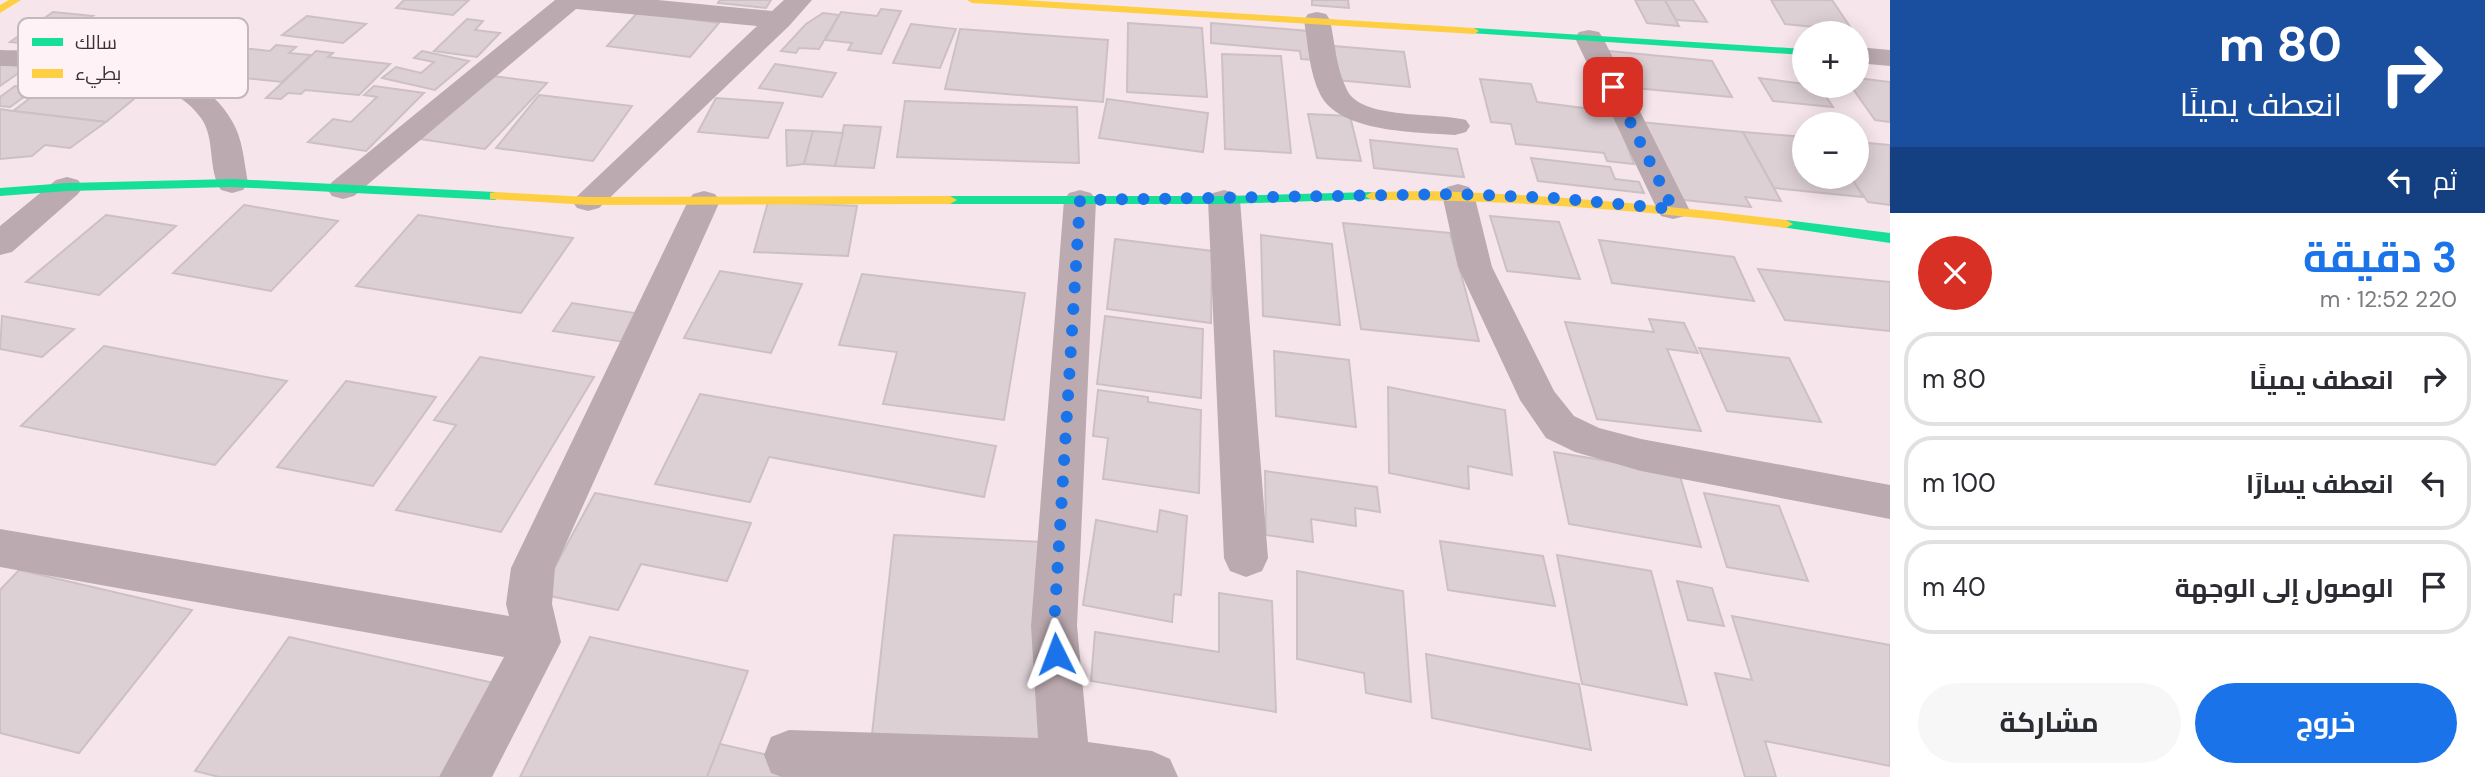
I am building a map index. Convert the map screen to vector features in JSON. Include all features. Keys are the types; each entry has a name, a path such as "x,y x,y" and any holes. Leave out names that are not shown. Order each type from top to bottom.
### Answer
{"main road":[{"path":"0,10 16,0"},
{"path":"972,0 1792,51"},
{"path":"0,192 67,187 232,183 588,201 1224,200 1458,194 1555,198 1673,209 1890,238"}],"street":[{"path":"344,189 567,3 579,0 789,10"},
{"path":"588,201 789,10"},
{"path":"1317,20 1336,99 1348,108 1382,118 1455,126"},
{"path":"1589,38 1673,209"},
{"path":"1869,56 1890,58"},
{"path":"0,58 18,59"},
{"path":"196,98 212,111 220,125 232,183"},
{"path":"0,244 67,187"},
{"path":"1458,194 1475,267 1539,400 1560,427 1589,441 1641,455 1890,502"},
{"path":"1064,771 1054,626 1080,200"},
{"path":"1224,200 1246,558"},
{"path":"465,777 538,642 529,604 533,568 704,201"},
{"path":"0,548 538,642"},
{"path":"789,755 1152,777"}],"building":[{"path":"404,0 469,0 453,15 396,8"},
{"path":"720,0 771,0 766,8 718,3"},
{"path":"1312,0 1348,0 1349,8 1312,5"},
{"path":"1635,0 1665,0 1679,26 1647,23"},
{"path":"1665,0 1693,0 1707,22 1676,20"},
{"path":"1771,0 1832,0 1846,21 1792,21 1792,25 1785,24"},
{"path":"881,9 901,11 881,54 848,50 852,43 825,40 841,12 877,16"},
{"path":"53,12 93,16 90,18 44,18"},
{"path":"638,12 719,23 690,57 607,46"},
{"path":"823,13 839,15 819,49 799,48 796,53 781,51 806,24"},
{"path":"307,16 366,24 343,43 282,35"},
{"path":"467,19 483,21 475,30 500,33 477,57 434,51"},
{"path":"1128,23 1202,28 1207,97 1127,92"},
{"path":"1211,23 1309,31 1313,60 1301,59 1300,51 1211,43"},
{"path":"911,24 956,29 940,68 893,63"},
{"path":"960,29 1108,40 1103,102 945,89"},
{"path":"276,45 296,47 289,53 311,55 282,82 248,78 248,49 270,51"},
{"path":"1334,46 1404,52 1410,87 1337,80"},
{"path":"316,51 333,53 328,57 390,64 359,95 305,90 301,94 288,93 281,99 266,98"},
{"path":"422,51 469,61 435,90 382,78 396,67 421,73 434,62 414,58"},
{"path":"1609,51 1712,61 1732,97 1624,87"},
{"path":"1222,54 1281,56 1291,153 1225,149"},
{"path":"0,61 18,63 18,73 0,86"},
{"path":"775,64 836,73 822,97 759,88"},
{"path":"486,75 547,83 485,149 421,139"},
{"path":"1759,78 1792,82 1792,98 1827,98 1833,107 1773,101"},
{"path":"1480,79 1531,84 1537,102 1614,112 1634,164 1607,161 1604,153 1516,144 1511,124 1491,122"},
{"path":"1869,79 1890,82 1890,122 1875,120 1859,98 1869,98"},
{"path":"15,86 18,86 18,98 22,98 10,107 0,106 0,97"},
{"path":"374,86 424,93 366,151 308,142 333,119 351,122 377,97 364,95"},
{"path":"539,95 632,106 593,161 496,148"},
{"path":"30,98 135,98 106,122 13,111"},
{"path":"716,98 783,103 768,138 698,132"},
{"path":"1107,99 1208,113 1203,152 1099,138"},
{"path":"905,101 1077,107 1079,163 897,157"},
{"path":"0,109 106,122 70,148 45,145 32,156 0,159"},
{"path":"1308,114 1350,116 1361,161 1317,158"},
{"path":"1640,122 1743,132 1781,201 1745,197 1751,207 1675,199"},
{"path":"844,125 881,127 874,168 835,166"},
{"path":"786,130 813,131 804,164 787,166"},
{"path":"813,131 843,133 835,166 804,164"},
{"path":"1743,132 1792,136 1792,189 1858,189 1863,197 1774,188"},
{"path":"1370,140 1457,149 1464,177 1374,168"},
{"path":"1869,143 1890,145 1890,205 1868,202 1859,189 1869,189"},
{"path":"1531,158 1610,167 1615,179 1639,182 1644,193 1538,181"},
{"path":"768,202 857,206 848,256 754,252"},
{"path":"244,205 338,221 271,291 173,273"},
{"path":"106,215 176,226 99,295 26,282"},
{"path":"418,215 573,238 521,313 356,286"},
{"path":"1490,216 1559,222 1580,279 1507,271"},
{"path":"1343,223 1450,233 1479,341 1361,329"},
{"path":"1261,235 1332,244 1340,325 1263,316"},
{"path":"1115,239 1212,251 1211,323 1107,309"},
{"path":"1599,240 1734,257 1754,301 1612,283"},
{"path":"1758,269 1890,282 1890,331 1785,320"},
{"path":"720,271 802,284 771,353 684,338"},
{"path":"862,274 1025,293 1004,420 883,404 897,352 839,345"},
{"path":"572,303 647,315 631,343 553,331"},
{"path":"2,316 74,329 42,357 0,349"},
{"path":"1105,316 1203,329 1201,398 1097,384"},
{"path":"1649,319 1684,323 1698,353 1667,349 1701,431 1597,419 1565,322 1654,332"},
{"path":"104,346 287,381 215,465 21,426"},
{"path":"1699,348 1789,358 1821,422 1727,411"},
{"path":"1274,351 1349,360 1356,427 1276,416"},
{"path":"480,357 594,377 501,532 396,510 456,425 434,420"},
{"path":"346,381 436,397 373,486 277,467"},
{"path":"1388,387 1505,410 1512,475 1468,466 1469,489 1389,473"},
{"path":"1098,390 1148,397 1148,402 1201,410 1199,493 1103,479 1108,438 1093,436"},
{"path":"700,394 996,446 984,497 769,457 750,502 655,484"},
{"path":"1554,452 1679,473 1701,547 1569,524"},
{"path":"1265,471 1377,487 1380,512 1355,508 1356,526 1311,519 1313,542 1266,535"},
{"path":"595,493 751,523 727,581 641,564 618,610 540,594"},
{"path":"1704,493 1779,506 1808,581 1727,567"},
{"path":"1160,510 1187,516 1181,595 1174,594 1172,622 1083,605 1096,520 1157,532"},
{"path":"894,535 1045,542 1047,744 872,734"},
{"path":"1440,541 1543,556 1555,606 1448,590"},
{"path":"1557,555 1651,571 1687,705 1582,684"},
{"path":"19,570 192,610 79,753 0,733 0,590"},
{"path":"1297,571 1403,591 1411,702 1366,693 1364,673 1297,659"},
{"path":"1677,581 1712,588 1724,626 1688,620"},
{"path":"1219,593 1272,601 1276,712 1091,681 1095,632 1219,652"},
{"path":"1732,616 1890,645 1890,766 1765,741 1776,777 1745,777 1715,673 1752,680"},
{"path":"289,637 498,684 448,777 219,777 195,771"},
{"path":"590,637 748,671 707,777 520,777"},
{"path":"1426,654 1579,684 1591,750 1432,718"},
{"path":"720,744 835,770 833,777 707,777"}],"traffic: fast":[{"path":"1474,31 1792,51"},
{"path":"0,192 67,187 232,183 495,196"},
{"path":"950,200 1224,200 1372,196"},
{"path":"1786,224 1890,238"}],"traffic: slow":[{"path":"0,10 16,0"},
{"path":"972,0 1474,31"},
{"path":"495,196 588,201 950,200"},
{"path":"1372,196 1580,202 1786,224"}],"route":[{"path":"1056,654 1054,626 1080,200 1224,200 1458,194 1555,198 1673,209 1613,87"}]}
